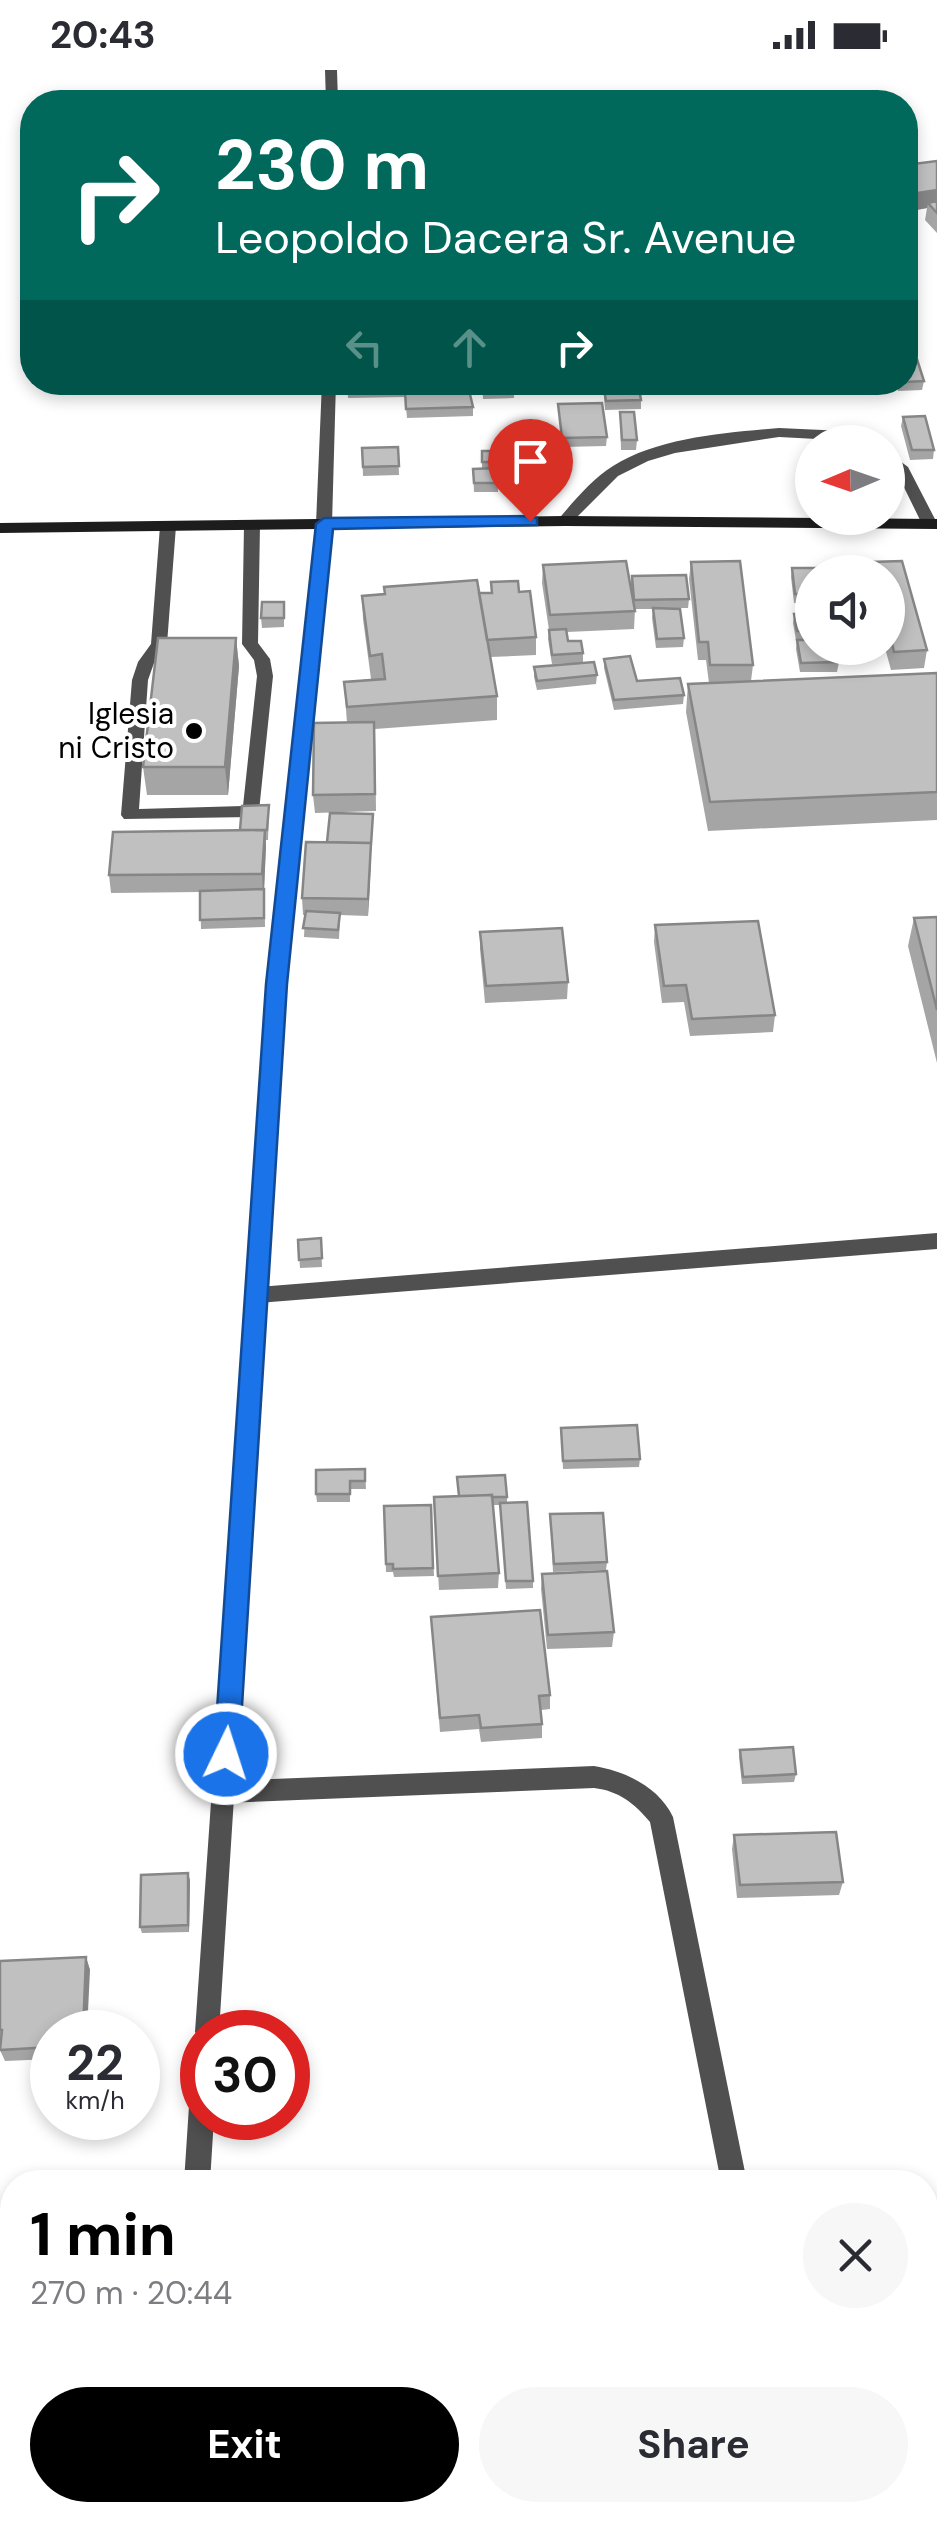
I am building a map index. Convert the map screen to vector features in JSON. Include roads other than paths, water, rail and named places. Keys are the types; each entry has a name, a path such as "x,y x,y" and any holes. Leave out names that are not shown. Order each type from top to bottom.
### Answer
{"main road":[{"path":"1,531 565,521 934,524"}],"street":[{"path":"209,2010 276,984 324,524 329,395"},
{"path":"565,521 615,471 641,458 679,446 795,434"},
{"path":"905,474 934,524"},
{"path":"168,526 168,644 146,662 140,680 130,815 251,811 266,676 262,659 241,644 252,525"},
{"path":"258,1295 937,1240"},
{"path":"224,1792 594,1777 617,1779 644,1796 661,1817 732,2170"},
{"path":"198,2170 200,2140"}],"place":[{"name":"Iglesia ni Cristo","path":"194,731"}]}
